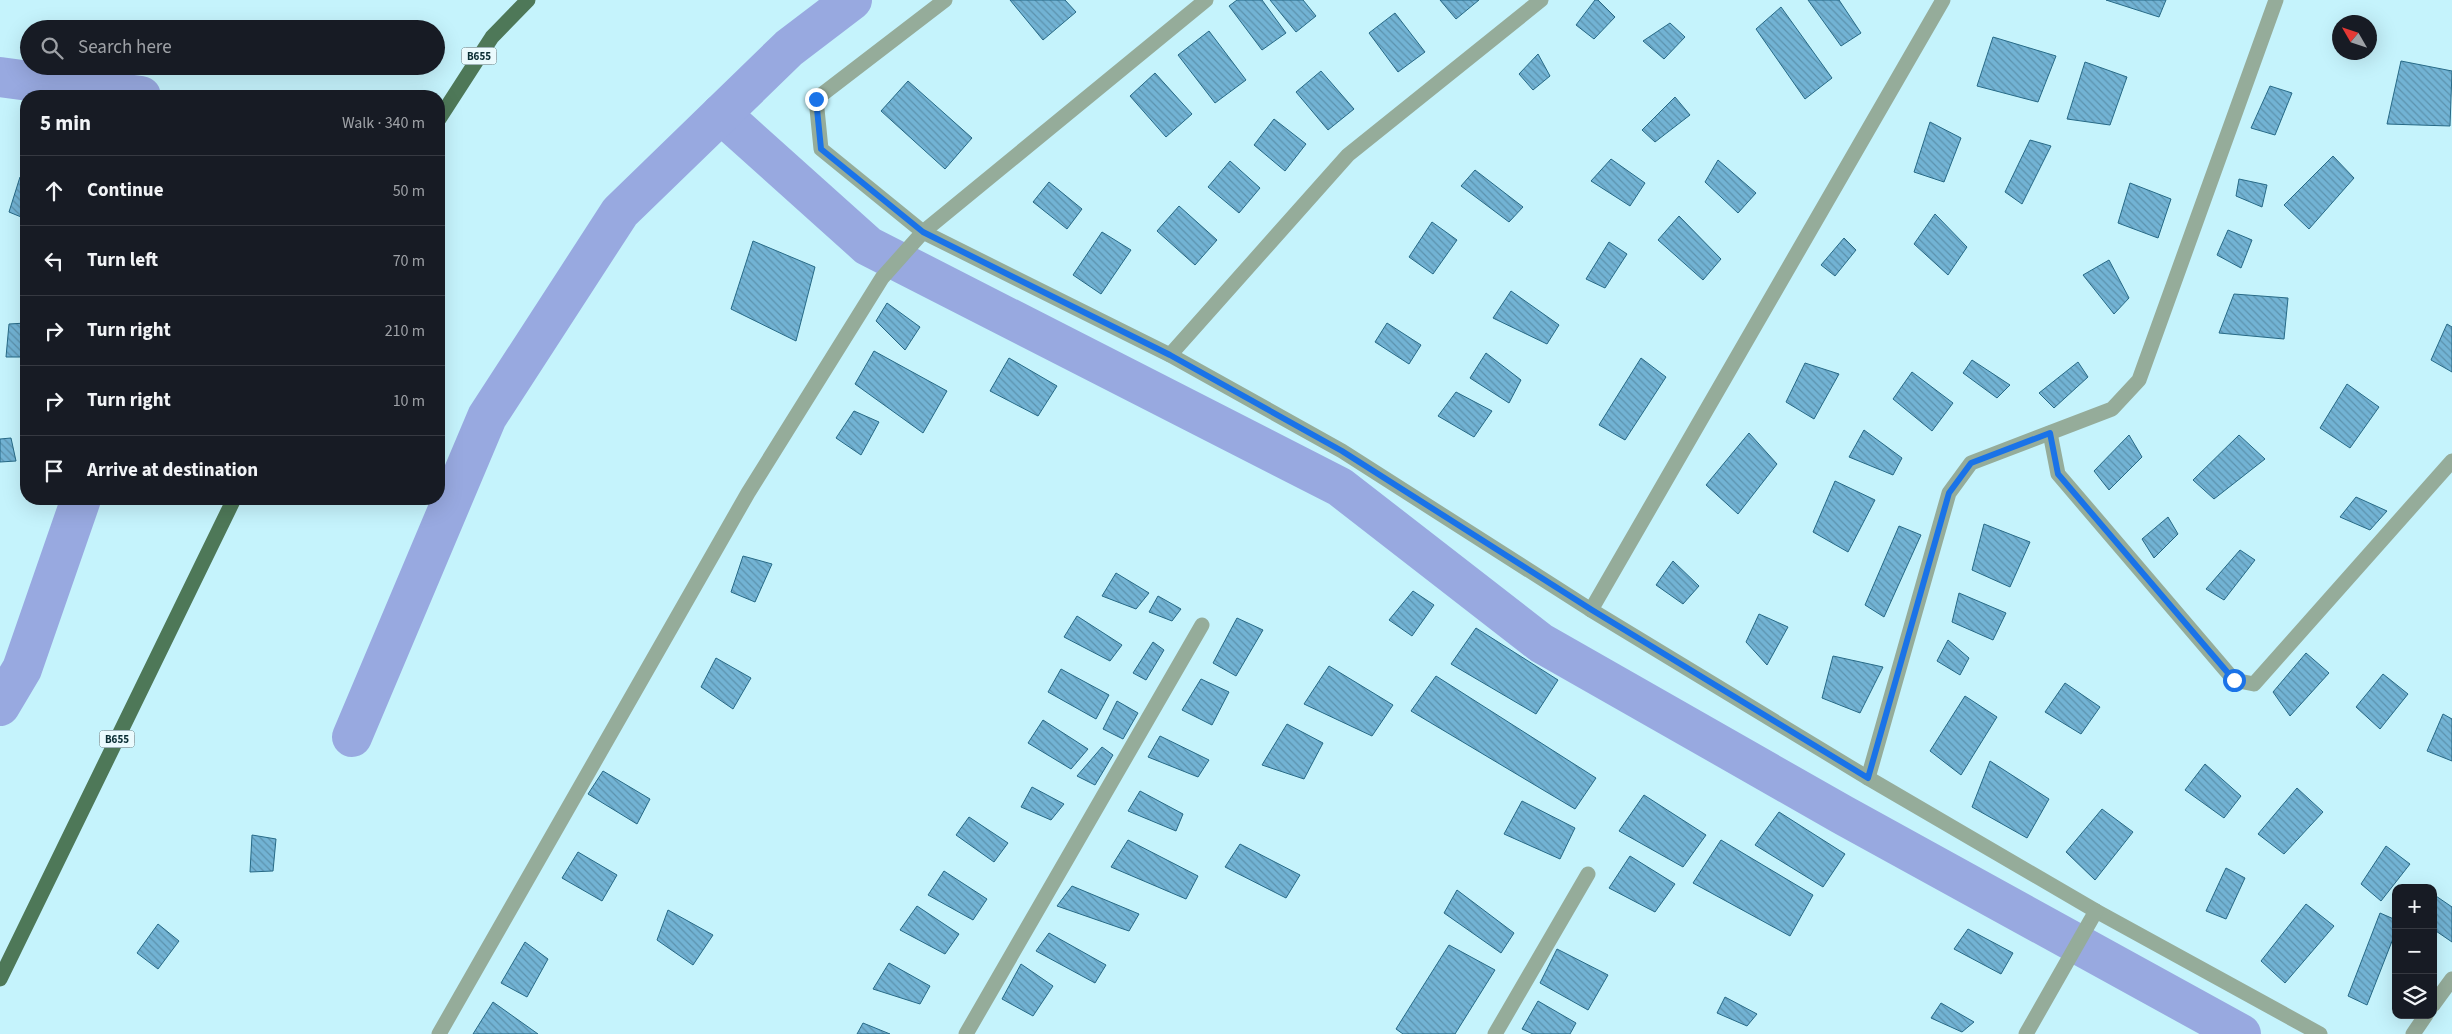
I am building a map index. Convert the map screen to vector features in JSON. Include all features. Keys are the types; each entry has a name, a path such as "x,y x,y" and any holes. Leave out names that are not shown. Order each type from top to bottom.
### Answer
{"main road":[{"name":"B655","path":"445,110 492,36 528,0"},
{"name":"B655","path":"0,979 231,505"}],"street":[{"path":"946,0 816,99 821,149 923,232 1170,355 1342,451 1592,610 1868,778 2096,911 2320,1034"},
{"path":"439,1034 748,493 882,278 923,232 1206,0"},
{"path":"1170,355 1348,154 1541,0"},
{"path":"1592,610 1943,0"},
{"path":"1868,778 1949,493 1971,463 2112,409 2140,380 2276,0"},
{"path":"2050,433 2058,474 2234,680 2254,684 2452,461"},
{"path":"966,1034 1202,625"},
{"path":"1495,1034 1588,874"},
{"path":"2026,1034 2096,911"},
{"path":"2437,1000 2452,979"},
{"path":"2413,1034 2423,1019"}],"building":[{"path":"1010,0 1065,0 1076,12 1043,40"},
{"path":"1237,0 1262,0 1286,33 1262,50 1229,6"},
{"path":"1270,0 1303,0 1316,16 1296,32"},
{"path":"1440,0 1479,0 1456,19"},
{"path":"1595,0 1598,0 1615,17 1594,39 1576,25"},
{"path":"1808,0 1839,0 1861,33 1841,46"},
{"path":"2106,0 2166,0 2159,17"},
{"path":"1781,7 1832,78 1805,99 1756,29"},
{"path":"1395,13 1425,52 1398,72 1369,33"},
{"path":"1670,23 1685,37 1664,59 1643,41"},
{"path":"1209,31 1246,80 1215,103 1178,55"},
{"path":"1993,37 2056,56 2038,102 1977,86"},
{"path":"1538,54 1550,76 1533,90 1519,74"},
{"path":"2401,61 2452,71 2450,126 2387,124"},
{"path":"2085,62 2127,77 2110,125 2067,119"},
{"path":"1321,71 1354,109 1328,130 1296,92"},
{"path":"1155,73 1192,114 1166,137 1130,96"},
{"path":"908,81 972,138 945,169 881,111"},
{"path":"2270,86 2292,93 2275,135 2251,128"},
{"path":"1675,97 1690,115 1655,142 1642,130"},
{"path":"1274,119 1306,144 1285,171 1254,145"},
{"path":"1930,122 1961,138 1944,182 1914,172"},
{"path":"2030,140 2051,146 2022,204 2005,192"},
{"path":"2333,156 2354,178 2309,229 2284,205"},
{"path":"1611,159 1645,183 1630,206 1591,181"},
{"path":"1718,160 1756,193 1738,213 1705,182"},
{"path":"1230,161 1260,188 1239,213 1208,187"},
{"path":"1475,170 1523,207 1509,222 1461,186"},
{"path":"20,177 20,217 9,212"},
{"path":"2239,179 2267,185 2262,207 2236,196"},
{"path":"1049,182 1082,209 1067,229 1033,202"},
{"path":"2130,183 2171,199 2158,238 2118,223"},
{"path":"1179,206 1217,240 1195,265 1157,231"},
{"path":"1935,214 1967,247 1948,275 1914,244"},
{"path":"1679,216 1721,259 1703,280 1658,240"},
{"path":"1432,222 1457,240 1433,274 1409,257"},
{"path":"2228,230 2252,240 2241,268 2217,255"},
{"path":"1102,232 1131,250 1101,294 1073,275"},
{"path":"1844,238 1856,250 1835,276 1821,265"},
{"path":"753,241 815,267 796,341 731,309"},
{"path":"1609,242 1627,254 1605,288 1586,279"},
{"path":"2109,260 2129,298 2114,314 2083,275"},
{"path":"1511,291 1559,325 1547,344 1493,318"},
{"path":"2234,294 2288,298 2284,339 2219,333"},
{"path":"887,303 920,327 905,350 876,321"},
{"path":"20,323 20,357 6,357 9,324"},
{"path":"1387,323 1421,345 1409,364 1375,342"},
{"path":"2447,324 2452,327 2452,372 2431,360"},
{"path":"874,351 947,391 923,433 855,384"},
{"path":"1486,353 1521,380 1509,403 1470,378"},
{"path":"1009,358 1057,386 1038,416 990,391"},
{"path":"1641,358 1666,377 1625,440 1599,425"},
{"path":"1972,360 2010,385 1997,398 1963,373"},
{"path":"2078,362 2088,377 2054,408 2039,393"},
{"path":"1805,363 1839,374 1814,419 1786,402"},
{"path":"1912,372 1953,403 1932,431 1893,399"},
{"path":"2347,384 2379,407 2350,448 2320,428"},
{"path":"1456,392 1492,411 1474,437 1438,416"},
{"path":"854,411 879,422 861,455 836,438"},
{"path":"1864,430 1902,458 1893,475 1849,457"},
{"path":"1749,433 1777,464 1738,514 1706,485"},
{"path":"2129,435 2142,457 2109,490 2094,471"},
{"path":"2239,435 2265,459 2214,499 2193,480"},
{"path":"11,438 16,461 0,462 0,439"},
{"path":"1835,481 1875,500 1848,552 1813,532"},
{"path":"2356,497 2387,511 2370,530 2340,517"},
{"path":"2168,517 2178,534 2154,558 2142,539"},
{"path":"1984,524 2030,542 2010,587 1972,570"},
{"path":"1899,526 1921,535 1884,617 1865,605"},
{"path":"2240,550 2255,560 2224,600 2206,589"},
{"path":"743,556 772,564 755,602 731,592"},
{"path":"1673,561 1699,586 1683,604 1656,585"},
{"path":"1116,573 1149,593 1136,609 1102,596"},
{"path":"1413,591 1434,605 1412,636 1389,620"},
{"path":"1959,593 2006,613 1993,640 1952,622"},
{"path":"1158,596 1181,609 1172,621 1149,612"},
{"path":"1759,614 1788,627 1767,665 1746,642"},
{"path":"1077,616 1122,645 1110,661 1064,637"},
{"path":"1237,618 1263,630 1236,676 1213,663"},
{"path":"1476,628 1558,680 1536,714 1451,664"},
{"path":"1948,640 1969,658 1960,675 1937,661"},
{"path":"1153,642 1164,650 1146,680 1133,673"},
{"path":"2306,653 2329,673 2290,716 2273,692"},
{"path":"1833,656 1883,667 1860,713 1822,698"},
{"path":"716,658 751,678 733,709 701,687"},
{"path":"1329,666 1393,705 1372,736 1304,704"},
{"path":"1061,669 1109,695 1096,719 1048,692"},
{"path":"2383,674 2408,694 2380,729 2356,707"},
{"path":"1436,676 1596,778 1575,809 1411,711"},
{"path":"1201,679 1229,692 1212,725 1182,710"},
{"path":"2065,683 2100,707 2081,734 2045,712"},
{"path":"1965,696 1997,717 1961,775 1930,751"},
{"path":"1117,701 1138,713 1123,739 1103,729"},
{"path":"2443,714 2452,719 2452,761 2427,751"},
{"path":"1043,720 1088,749 1071,769 1028,743"},
{"path":"1287,724 1323,743 1304,779 1262,765"},
{"path":"1160,736 1209,760 1198,777 1148,757"},
{"path":"1102,747 1113,755 1095,785 1077,776"},
{"path":"1990,761 2049,799 2027,838 1972,807"},
{"path":"2205,764 2241,796 2224,818 2185,790"},
{"path":"603,771 650,799 637,824 588,794"},
{"path":"1032,787 1064,804 1051,820 1021,807"},
{"path":"2297,788 2323,812 2284,854 2258,834"},
{"path":"1140,791 1183,814 1176,831 1128,811"},
{"path":"1644,795 1706,835 1683,867 1619,831"},
{"path":"1522,801 1575,828 1560,859 1504,834"},
{"path":"2102,809 2133,832 2095,880 2066,852"},
{"path":"1779,812 1845,854 1823,887 1755,845"},
{"path":"969,817 1008,843 994,862 956,835"},
{"path":"252,835 276,839 273,871 250,872"},
{"path":"1128,840 1198,876 1186,899 1111,867"},
{"path":"1721,840 1813,895 1790,936 1693,883"},
{"path":"1240,844 1300,875 1286,898 1225,867"},
{"path":"2386,846 2410,864 2394,884 2392,884 2392,887 2381,901 2361,884"},
{"path":"578,852 617,875 602,901 562,878"},
{"path":"1630,856 1675,884 1655,912 1609,888"},
{"path":"2226,868 2245,878 2226,919 2206,911"},
{"path":"944,871 987,899 973,920 928,895"},
{"path":"1072,886 1139,914 1129,931 1057,906"},
{"path":"1457,890 1514,933 1501,953 1444,913"},
{"path":"2437,897 2452,907 2452,942 2437,932"},
{"path":"2306,904 2334,926 2285,983 2261,961"},
{"path":"917,906 959,934 945,954 900,930"},
{"path":"668,910 713,935 693,965 657,940"},
{"path":"2380,913 2392,918 2392,941 2367,1005 2348,996"},
{"path":"158,924 179,941 158,969 137,953"},
{"path":"1968,929 2013,953 2001,974 1954,949"},
{"path":"1049,933 1106,965 1095,983 1036,951"},
{"path":"525,942 548,959 527,997 501,983"},
{"path":"1449,945 1495,970 1455,1034 1403,1034 1396,1029"},
{"path":"1557,949 1608,975 1588,1010 1540,983"},
{"path":"889,963 930,986 920,1004 873,989"},
{"path":"1021,964 1053,986 1033,1016 1002,999"},
{"path":"1725,997 1757,1014 1747,1026 1717,1013"},
{"path":"1538,1001 1576,1023 1570,1034 1533,1034 1522,1029"},
{"path":"493,1002 538,1034 473,1034"},
{"path":"1941,1003 1974,1022 1962,1032 1931,1018"},
{"path":"863,1023 890,1034 857,1034"}],"waterway":[{"path":"352,737 487,417 620,212 789,48 852,0"},
{"path":"0,77 96,90"},
{"path":"721,114 868,246 1340,487 1541,643 1843,815 2241,1034"},
{"path":"0,706 22,669 79,505"}],"route":[{"path":"816,99 821,149 923,232 1170,355 1342,451 1592,610 1868,778 1949,493 1971,463 2050,433 2058,474 2234,680"}]}
